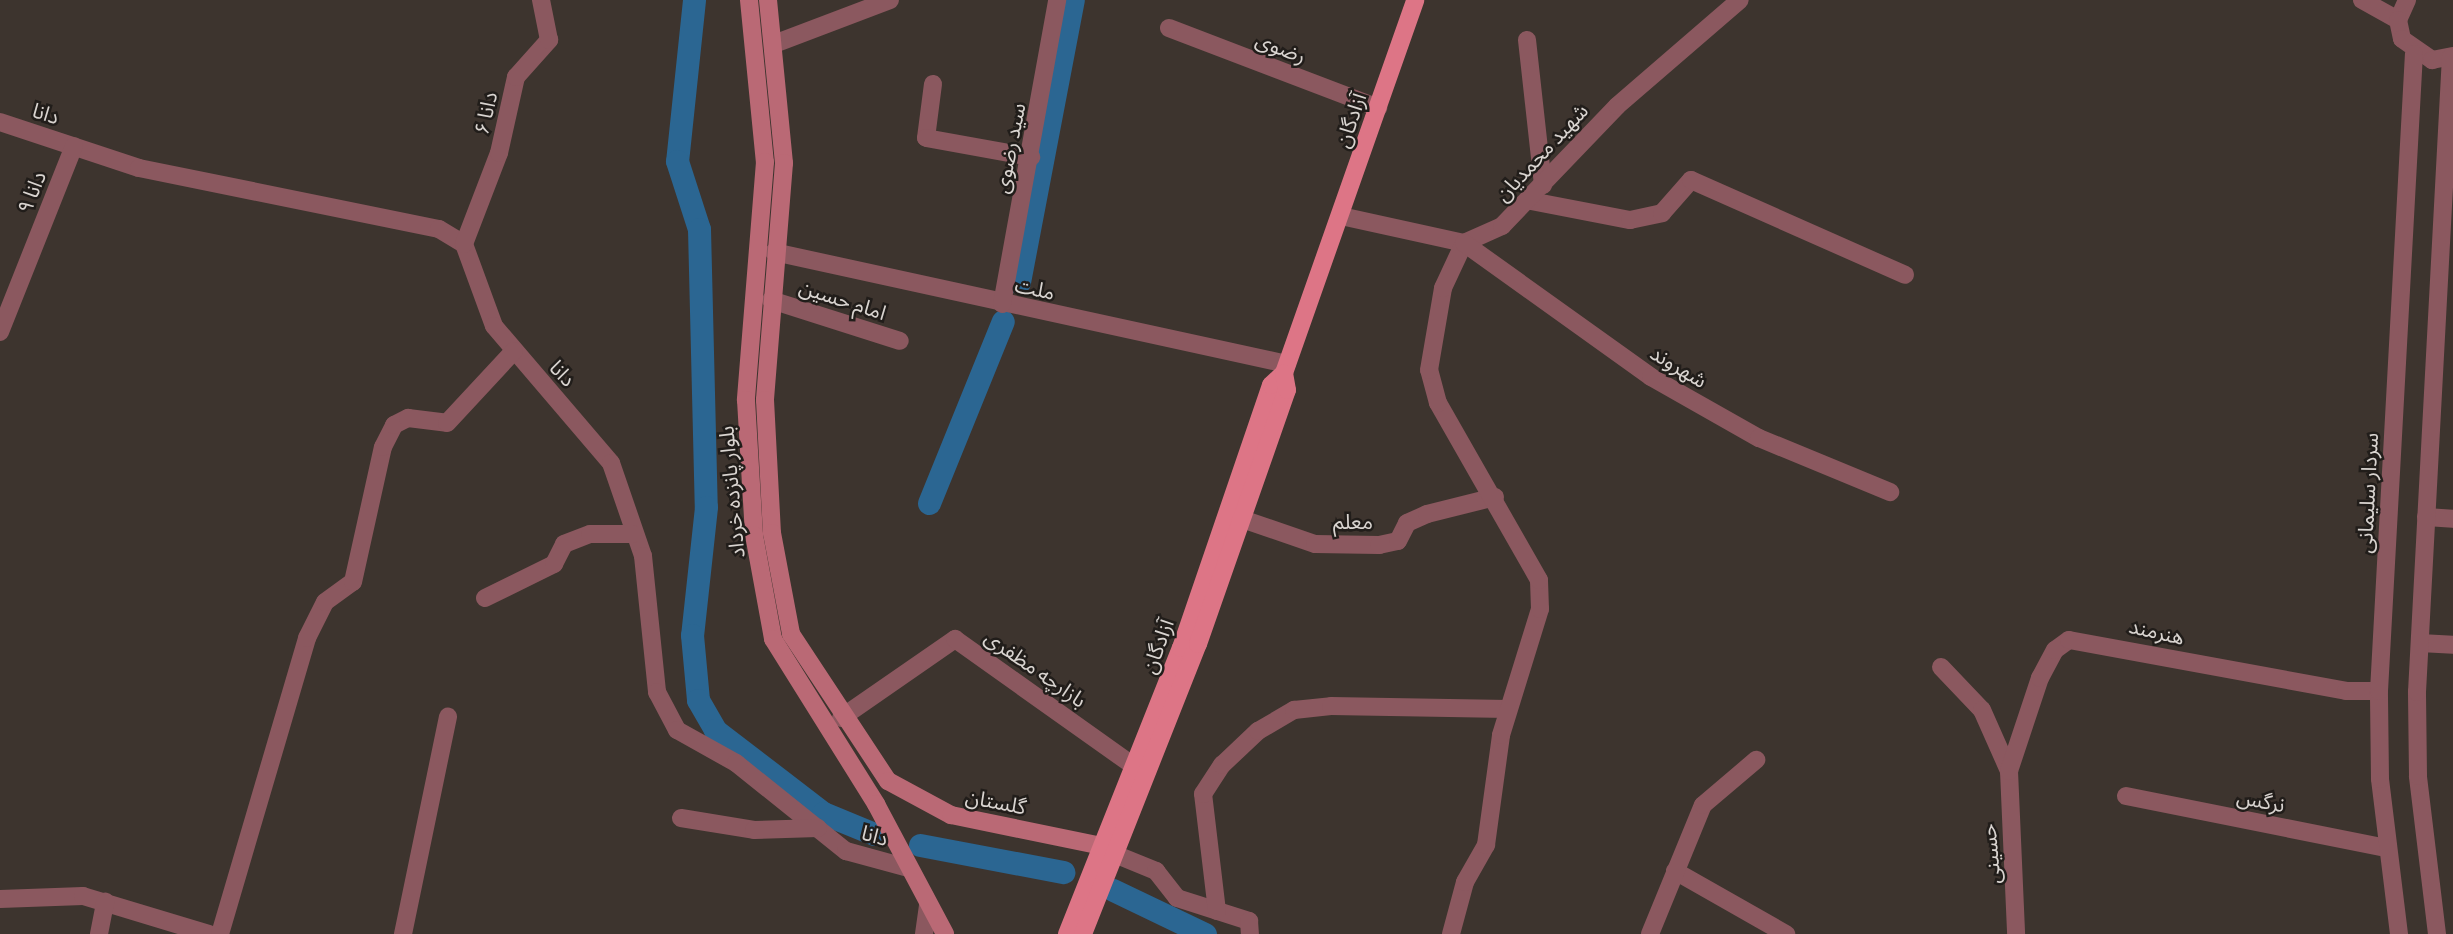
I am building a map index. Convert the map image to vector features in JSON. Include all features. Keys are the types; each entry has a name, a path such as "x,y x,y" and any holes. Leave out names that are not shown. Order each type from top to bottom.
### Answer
{"main road":[{"name":"بلوار پانزده خرداد","path":"749,0 765,139 765,253 771,300 765,400 772,533 791,634 841,718 888,781"},
{"name":"بلوار پانزده خرداد","path":"768,0 785,163 765,253 747,400 754,536 773,639 944,934"},
{"name":"آزادگان","path":"1083,934 1107,849 1135,766 1271,385 1285,369 1341,216 1415,0"},
{"name":"آزادگان","path":"1067,934 1107,849 1151,770 1287,390 1285,369"},
{"name":"گلستان","path":"888,781 951,815 1107,849"}],"street":[{"name":"دانا ۶","path":"464,244 499,153 516,77 549,40 541,0"},
{"path":"774,44 890,0"},
{"name":"سید رضوی","path":"1002,304 1031,157 1057,0"},
{"name":"شهید محمدیان","path":"1464,243 1502,226 1531,201 1617,106 1740,0"},
{"path":"2362,0 2398,20 2414,54 2452,57 2420,643 2418,776 2437,934"},
{"path":"2398,20 2407,0"},
{"name":"رضوی","path":"1169,29 1378,108"},
{"path":"1527,40 1543,186"},
{"name":"سردار سلیمانی","path":"2399,934 2387,848 2379,691 2414,54"},
{"path":"933,84 926,138 1031,157"},
{"name":"دانا","path":"0,122 139,168 439,229 464,244 478,293 514,351 611,463 633,534 643,556 657,692 677,730 736,763 846,851 908,868"},
{"name":"دانا ۹","path":"0,332 74,146"},
{"path":"1531,201 1630,220 1662,213 1691,180 1905,275"},
{"path":"1341,216 1464,243 1443,288 1429,370 1438,403 1539,580 1540,610 1508,709 1486,845 1465,882 1451,934"},
{"name":"شهروند","path":"1464,243 1651,377 1759,439 1890,492"},
{"name":"ملت","path":"765,253 1285,369"},
{"name":"امام حسین","path":"771,300 900,341"},
{"path":"220,934 307,638 325,602 353,582 383,447 394,425 408,418 447,423 514,351"},
{"name":"معلم","path":"1242,519 1315,544 1379,545 1398,541 1407,523 1427,514 1494,498"},
{"path":"2426,517 2453,519"},
{"path":"485,598 554,564 564,544 590,534 633,534"},
{"name":"بازارچه مظفری","path":"841,718 955,639 1135,766"},
{"name":"هنرمند","path":"2009,771 2040,678 2055,650 2069,640 2346,691 2379,691"},
{"path":"2420,643 2453,645"},
{"path":"1941,667 1982,710 2009,771"},
{"path":"1217,911 1203,794 1222,765 1258,731 1294,710 1331,706 1508,709"},
{"path":"403,934 448,717"},
{"path":"1650,934 1703,804 1756,760"},
{"name":"حسینی","path":"2009,771 2016,934"},
{"name":"نرگس","path":"2126,796 2387,848"},
{"path":"681,818 754,830 818,828"},
{"path":"1107,849 1156,871 1177,898 1249,921 1250,934"},
{"path":"1675,871 1786,934"},
{"path":"0,899 83,896 209,934"},
{"path":"99,934 105,902"},
{"path":"924,934 928,904"}],"waterway":[{"path":"694,0 677,161 699,229 706,507 692,635 698,700 715,730 823,813 874,834"},
{"path":"1019,282 1073,0"},
{"path":"929,503 1003,321"},
{"path":"920,845 1063,872"},
{"path":"1113,890 1205,934"}]}
